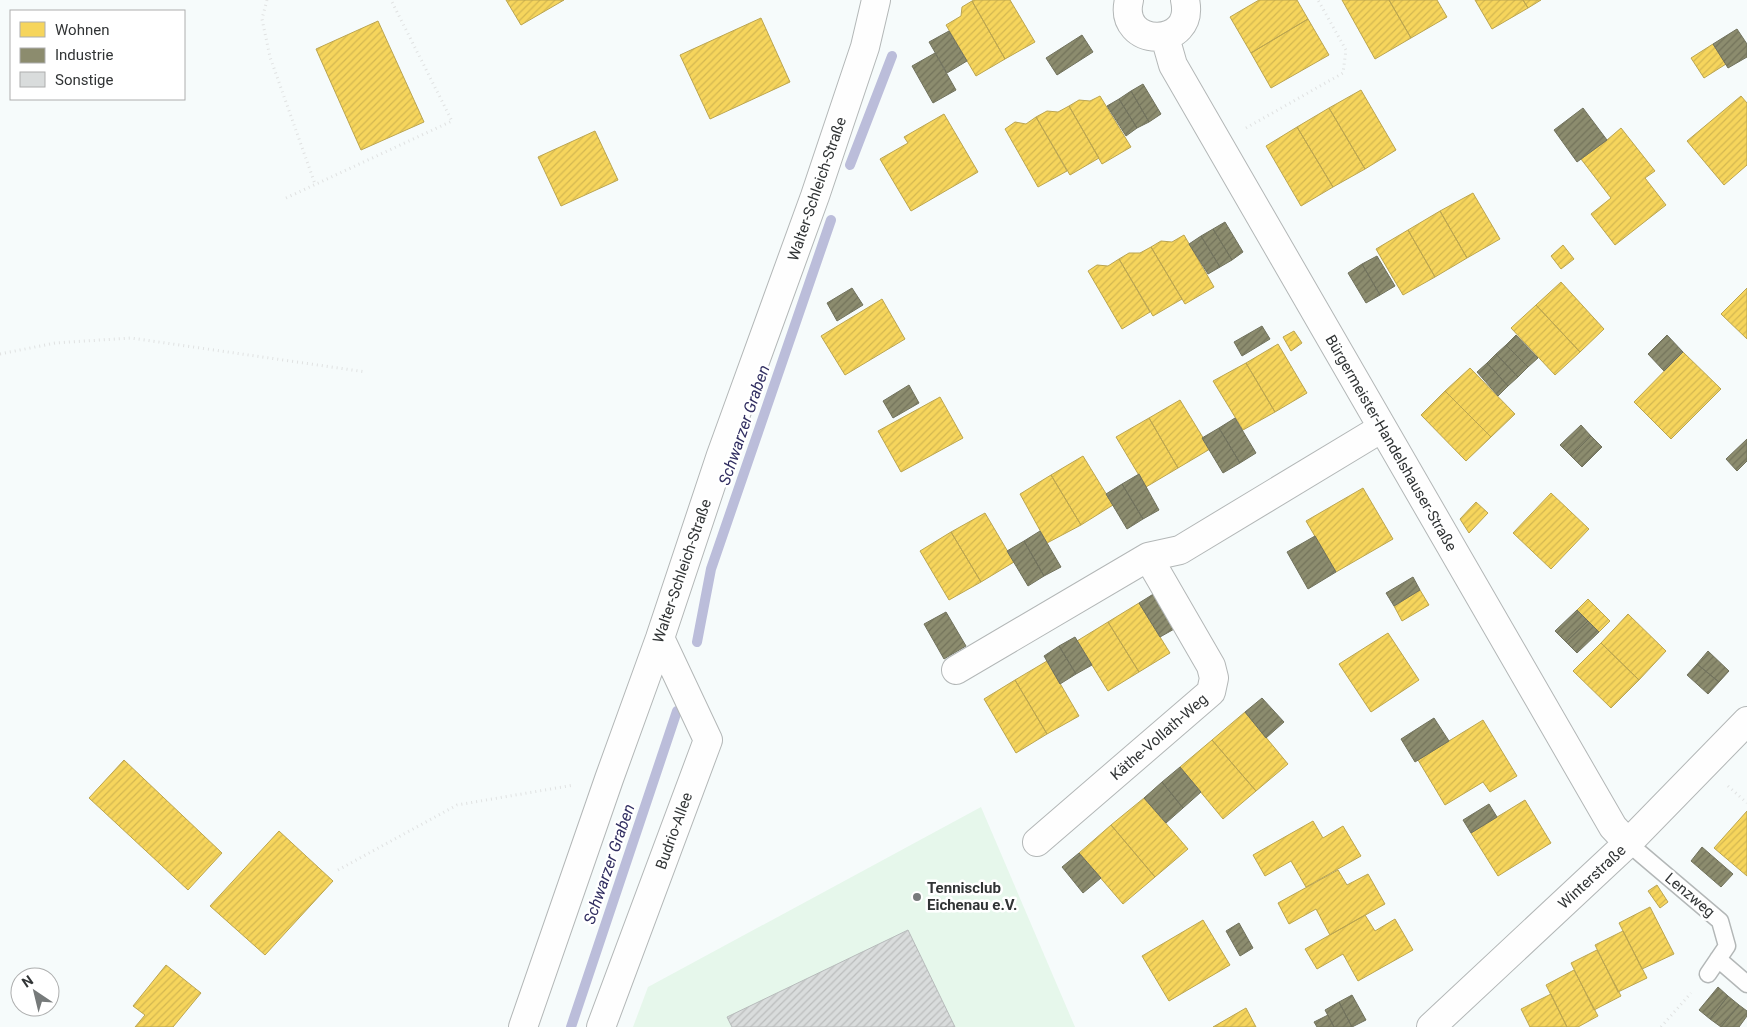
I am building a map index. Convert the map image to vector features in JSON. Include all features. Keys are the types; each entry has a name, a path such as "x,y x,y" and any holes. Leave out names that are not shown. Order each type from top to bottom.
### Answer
{"street":[{"name":"Walter-Schleich-Straße","path":"523,1027 660,638 721,455 815,196 865,47 876,0"},
{"path":"1129,0 1129,19 1137,29 1157,38 1172,34 1184,22 1186,13 1185,0"},
{"name":"Bürgermeister-Handelshauser-Straße","path":"1165,36 1173,65 1613,827 1628,843"},
{"path":"956,670 1148,557 1180,550 1382,428"},
{"name":"Käthe-Vollath-Weg","path":"1037,842 1211,692 1214,678 1211,666 1148,557"},
{"name":"Budrio-Allee","path":"601,1027 708,740 660,638"},
{"name":"Winterstraße","path":"1431,1027 1628,843 1747,721"}],"lane":[{"name":"Lenzweg","path":"1628,843 1720,921 1726,946 1708,974"},
{"path":"1718,959 1747,984"}],"path":[{"path":"267,0 262,20 270,57 315,184"},
{"path":"286,198 452,121 391,0"},
{"path":"1220,144 1343,73 1346,50 1318,0"},
{"path":"0,354 55,343 131,338 366,372"},
{"path":"338,870 457,805 609,779"},
{"path":"1661,1027 1708,974"}],"green space":[{"name":"Tennisclub Eichenau e.V.","path":"981,807 1075,1027 633,1027 648,987"}],"building: Wohnen":[{"path":"506,0 564,0 521,25"},
{"path":"1010,0 1035,42 1005,59 972,1"},
{"path":"1259,0 1297,0 1308,19 1251,53 1230,17"},
{"path":"1342,0 1389,0 1411,38 1375,59"},
{"path":"1389,0 1437,0 1447,17 1411,38"},
{"path":"1475,0 1523,0 1528,8 1492,29"},
{"path":"1523,0 1541,0 1528,8"},
{"path":"972,1 1005,59 976,76 946,25 961,16 962,7"},
{"path":"761,18 790,82 710,119 680,55"},
{"path":"1308,19 1329,55 1271,88 1251,53"},
{"path":"378,21 424,122 361,150 316,49"},
{"path":"1713,44 1726,64 1704,78 1691,58"},
{"path":"1361,90 1396,150 1365,169 1329,108"},
{"path":"1100,96 1131,147 1102,164 1069,106 1079,100 1090,101"},
{"path":"1741,96 1747,103 1747,165 1724,185 1687,141"},
{"path":"1069,106 1099,158 1070,175 1036,117 1047,111 1058,112"},
{"path":"1329,108 1365,169 1333,187 1297,127"},
{"path":"944,114 978,172 911,211 880,159 908,143 904,137"},
{"path":"1036,117 1067,171 1038,187 1005,129 1015,122 1026,124"},
{"path":"1297,127 1333,187 1301,206 1266,146"},
{"path":"1621,128 1655,171 1645,178 1666,205 1615,245 1591,214 1611,198 1581,159"},
{"path":"595,131 618,180 561,206 538,157"},
{"path":"1473,193 1500,239 1467,258 1440,211"},
{"path":"1440,211 1467,258 1435,277 1408,230"},
{"path":"1408,230 1435,277 1403,295 1376,249"},
{"path":"1184,235 1214,287 1185,304 1151,247 1161,241 1172,242"},
{"path":"1563,245 1574,259 1561,269 1551,256"},
{"path":"1151,247 1182,299 1153,316 1119,259 1129,253 1140,253"},
{"path":"1119,259 1150,312 1122,329 1088,271 1097,265 1108,266"},
{"path":"1561,282 1604,329 1580,352 1536,305"},
{"path":"1747,288 1747,339 1721,314"},
{"path":"882,299 905,339 845,375 821,336"},
{"path":"1536,305 1580,352 1555,375 1511,328"},
{"path":"1294,331 1302,343 1291,351 1283,337"},
{"path":"1278,344 1307,393 1275,412 1246,363"},
{"path":"1683,352 1721,389 1671,439 1634,402"},
{"path":"1246,363 1275,412 1243,430 1213,381"},
{"path":"1470,368 1515,414 1491,437 1445,391"},
{"path":"1445,391 1491,437 1466,461 1421,415"},
{"path":"940,397 963,438 901,472 878,431"},
{"path":"1180,400 1210,449 1178,468 1149,418"},
{"path":"1149,418 1178,468 1146,487 1116,437"},
{"path":"1083,456 1113,505 1081,525 1051,475"},
{"path":"1051,475 1081,525 1047,543 1020,494"},
{"path":"1363,488 1393,539 1336,572 1306,521"},
{"path":"1551,493 1589,529 1551,569 1513,533"},
{"path":"1476,502 1488,513 1469,533 1460,519"},
{"path":"985,513 1014,562 981,582 951,532"},
{"path":"951,532 981,582 949,600 920,551"},
{"path":"1420,590 1429,605 1402,621 1394,606"},
{"path":"1588,599 1610,621 1599,632 1577,610"},
{"path":"1139,603 1170,653 1139,672 1108,622"},
{"path":"1628,614 1666,651 1639,680 1601,643"},
{"path":"1108,622 1139,672 1108,691 1077,641"},
{"path":"1388,633 1419,680 1371,712 1339,664"},
{"path":"1601,643 1639,680 1611,708 1573,671"},
{"path":"1047,661 1079,716 1047,734 1015,680"},
{"path":"1015,680 1047,734 1016,753 984,699"},
{"path":"1245,712 1288,764 1256,791 1212,740"},
{"path":"1483,720 1517,776 1490,792 1483,782 1445,805 1418,760"},
{"path":"1212,740 1256,791 1223,819 1180,767"},
{"path":"124,760 222,853 188,890 89,798"},
{"path":"1144,798 1188,849 1155,877 1111,825"},
{"path":"1525,800 1551,843 1498,876 1471,833"},
{"path":"1747,811 1747,876 1714,848"},
{"path":"1313,821 1323,838 1343,826 1361,856 1306,887 1291,861 1265,876 1253,855"},
{"path":"1111,825 1155,877 1123,904 1079,853"},
{"path":"279,831 333,881 265,955 210,906"},
{"path":"1338,870 1347,885 1368,874 1385,904 1330,935 1316,909 1289,924 1278,903"},
{"path":"1657,885 1668,902 1660,908 1648,891"},
{"path":"1650,907 1674,954 1642,969 1619,923"},
{"path":"1365,915 1375,931 1395,919 1413,950 1358,981 1343,954 1317,969 1305,949"},
{"path":"1203,920 1230,965 1169,1001 1142,956"},
{"path":"1623,931 1647,978 1618,992 1595,945"},
{"path":"1597,950 1621,996 1594,1010 1571,963"},
{"path":"166,965 201,993 173,1027 135,1027 145,1015 133,1006"},
{"path":"1574,970 1598,1016 1578,1027 1567,1027 1546,985"},
{"path":"1551,994 1567,1027 1530,1027 1521,1009"},
{"path":"1246,1008 1256,1027 1213,1027"}],"building: Industrie":[{"path":"1737,29 1747,44 1747,57 1728,68 1713,44"},
{"path":"949,31 967,61 947,73 929,42"},
{"path":"1082,35 1093,52 1057,75 1046,58"},
{"path":"935,53 956,90 933,103 912,66"},
{"path":"1143,84 1161,114 1149,122 1131,91"},
{"path":"1131,91 1149,122 1137,128 1119,99"},
{"path":"1119,99 1137,128 1126,136 1107,106"},
{"path":"1583,108 1607,140 1577,162 1554,130"},
{"path":"1225,222 1243,252 1232,260 1213,229"},
{"path":"1213,229 1232,260 1220,267 1201,236"},
{"path":"1201,236 1220,267 1208,274 1189,244"},
{"path":"1377,256 1395,286 1380,295 1362,264"},
{"path":"1362,264 1380,295 1366,303 1348,273"},
{"path":"852,288 863,305 837,321 827,303"},
{"path":"1262,326 1270,339 1242,356 1234,342"},
{"path":"1516,335 1538,358 1528,367 1506,345"},
{"path":"1667,335 1683,352 1664,371 1648,354"},
{"path":"1506,345 1528,367 1518,377 1496,354"},
{"path":"1496,354 1518,377 1508,386 1487,363"},
{"path":"1487,363 1508,386 1498,396 1477,372"},
{"path":"909,385 919,403 893,418 883,401"},
{"path":"1235,418 1256,453 1240,463 1219,428"},
{"path":"1581,425 1591,436 1571,456 1560,445"},
{"path":"1219,428 1240,463 1223,473 1202,438"},
{"path":"1591,436 1602,447 1582,467 1571,456"},
{"path":"1747,439 1747,461 1737,471 1726,459"},
{"path":"1139,474 1159,510 1143,519 1122,484"},
{"path":"1122,484 1143,519 1127,529 1106,494"},
{"path":"1040,531 1061,567 1044,576 1024,541"},
{"path":"1315,536 1336,572 1308,589 1287,552"},
{"path":"1024,541 1044,576 1028,586 1007,551"},
{"path":"1413,577 1420,590 1394,606 1386,593"},
{"path":"1155,593 1176,628 1160,637 1139,603"},
{"path":"1577,610 1588,621 1566,642 1555,631"},
{"path":"946,612 966,646 944,659 924,624"},
{"path":"1588,621 1599,632 1577,653 1566,642"},
{"path":"1075,637 1092,665 1076,674 1059,646"},
{"path":"1059,646 1076,674 1060,684 1044,656"},
{"path":"1708,651 1729,671 1719,682 1697,664"},
{"path":"1697,664 1719,682 1708,694 1687,675"},
{"path":"1262,698 1284,722 1266,738 1245,712"},
{"path":"1434,718 1449,741 1415,762 1401,739"},
{"path":"1180,767 1201,792 1183,808 1162,782"},
{"path":"1162,782 1183,808 1166,823 1144,798"},
{"path":"1489,804 1497,817 1471,833 1463,820"},
{"path":"1702,847 1733,874 1721,887 1691,861"},
{"path":"1079,853 1101,878 1083,893 1062,867"},
{"path":"1239,923 1253,948 1240,956 1226,931"},
{"path":"1718,987 1728,996 1710,1019 1699,1010"},
{"path":"1352,995 1366,1020 1352,1027 1339,1002"},
{"path":"1728,996 1739,1005 1721,1027 1710,1019"},
{"path":"1339,1002 1352,1027 1334,1027 1325,1010"},
{"path":"1739,1005 1747,1011 1747,1016 1739,1027 1721,1027"},
{"path":"1328,1015 1334,1027 1317,1027 1314,1022"}],"building: Sonstige":[{"path":"908,930 955,1027 732,1027 727,1017"}],"waterway":[{"name":"Schwarzer Graben","path":"850,165 892,56"},
{"name":"Schwarzer Graben","path":"697,642 711,569 831,220"},
{"name":"Schwarzer Graben","path":"571,1027 677,711"}],"place":[{"name":"Tennisclub Eichenau e.V.","path":"917,897"}]}
